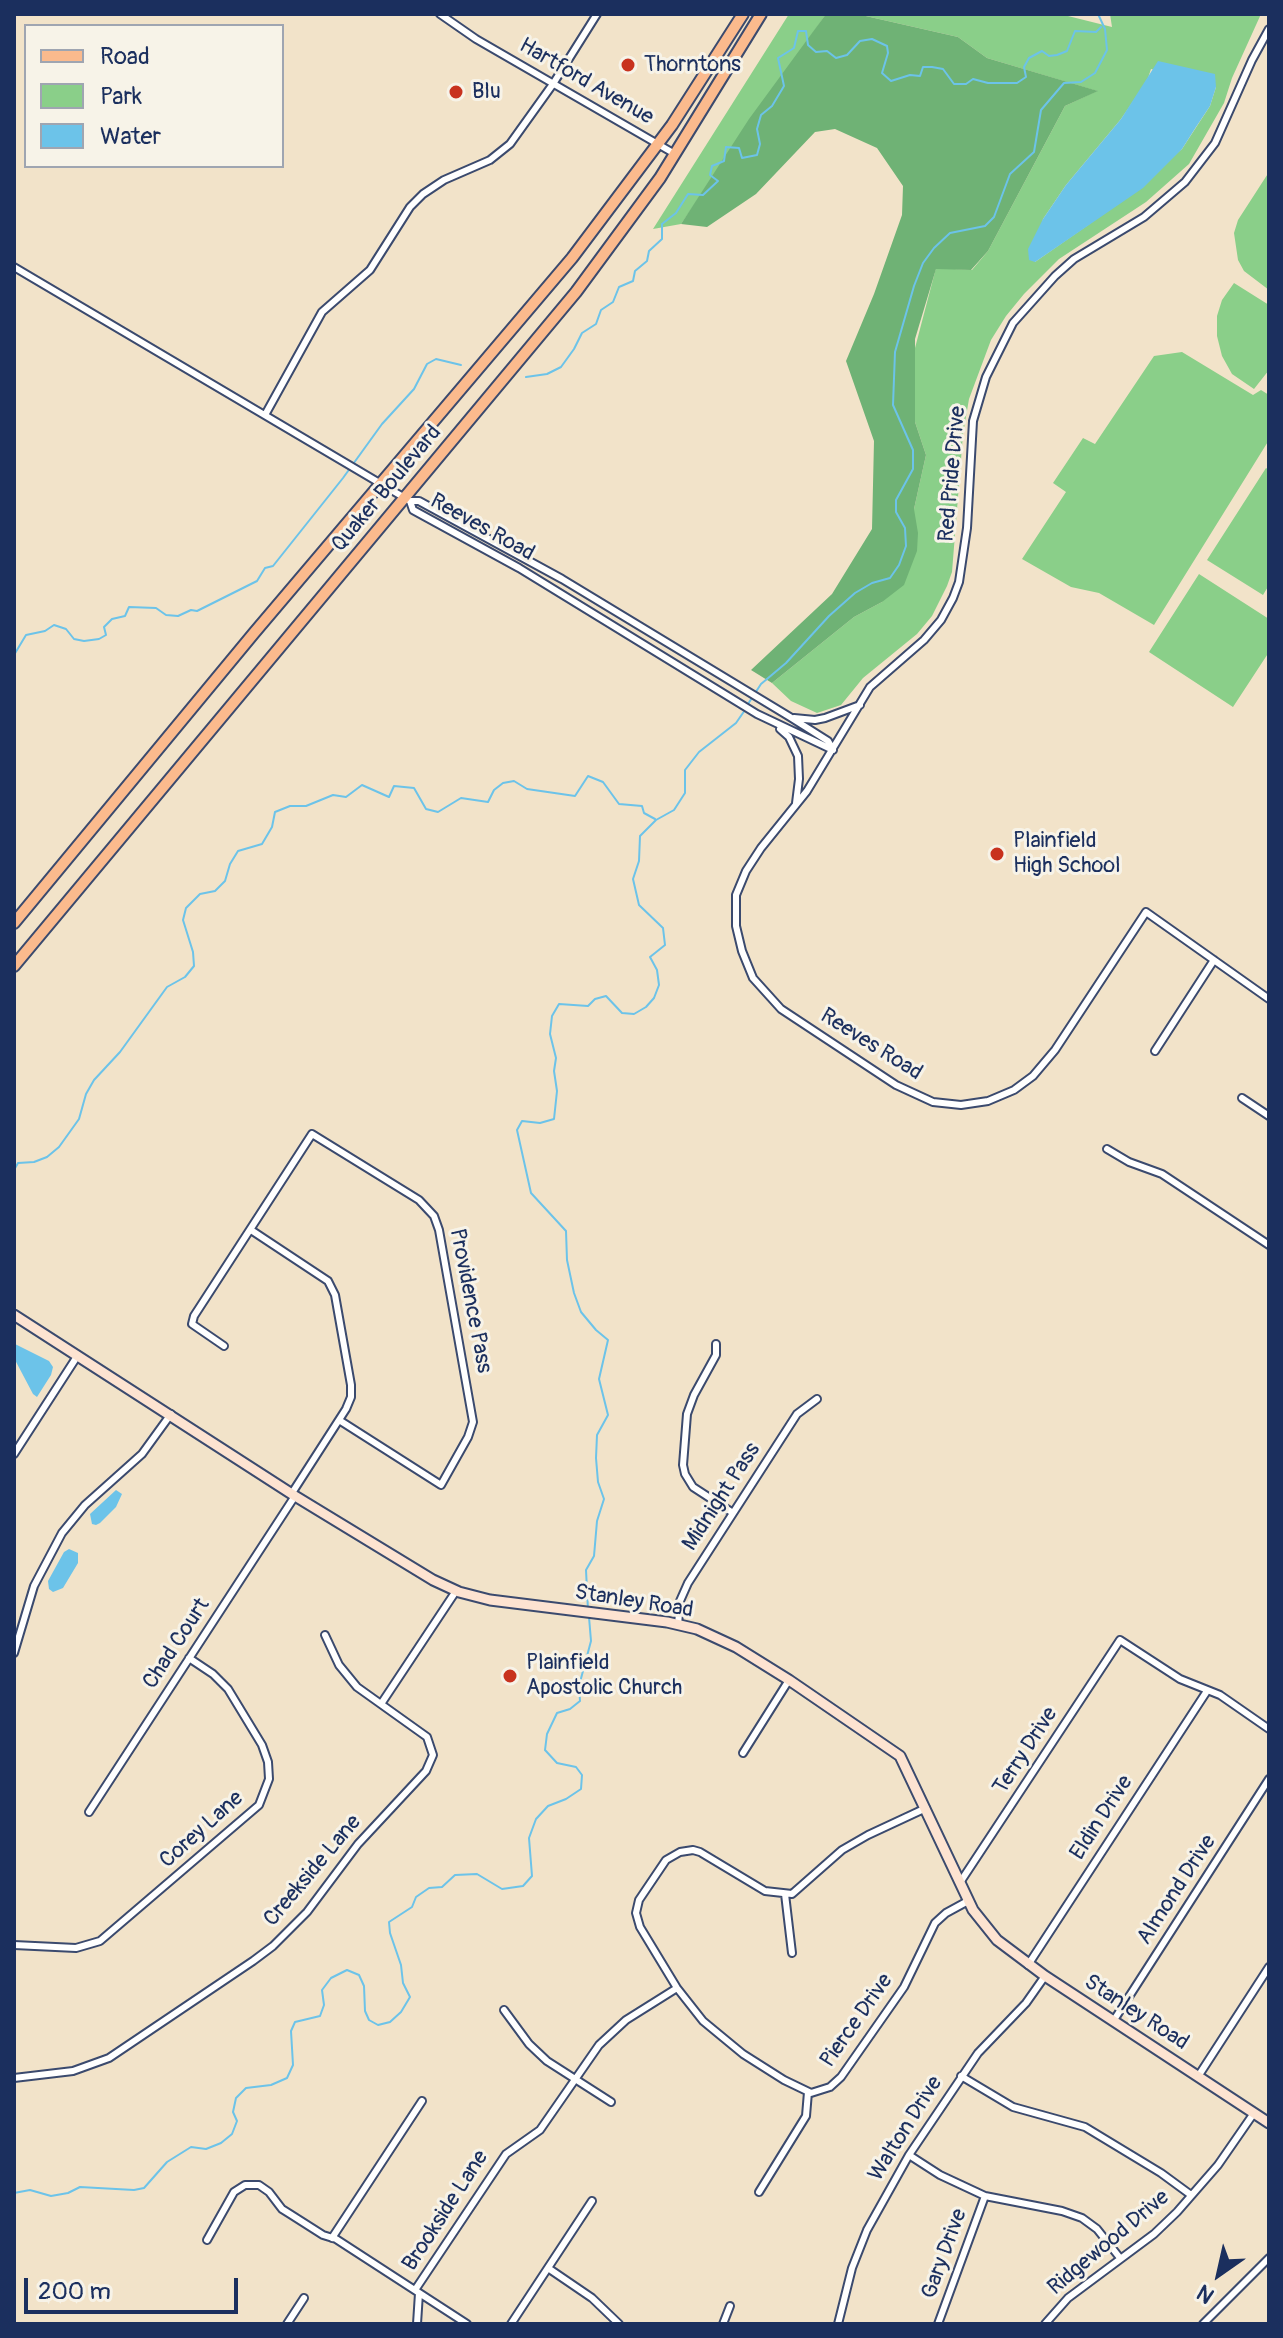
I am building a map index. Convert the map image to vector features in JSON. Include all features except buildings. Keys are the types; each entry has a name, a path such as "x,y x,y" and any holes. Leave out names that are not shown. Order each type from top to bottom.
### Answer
{"main road":[{"name":"Quaker Boulevard","path":"14,923 254,633 572,258 658,144 743,14"},
{"name":"Quaker Boulevard","path":"14,966 408,499 576,292 675,154 761,14"}],"street":[{"name":"Hartford Avenue","path":"440,14 463,31 675,154"},
{"path":"265,415 322,312 370,270 417,200 437,183 504,150 523,130 597,14"},
{"name":"Red Pride Drive","path":"833,750 870,687 924,640 941,620 953,598 964,555 973,421 996,353 1013,323 1074,259 1144,217 1185,182 1215,143 1269,29"},
{"name":"Reeves Road","path":"14,267 408,499 419,501 542,568 790,717 828,741 833,750"},
{"name":"Reeves Road","path":"408,499 413,510 519,568 741,705 833,750"},
{"path":"790,717 815,720 860,705"},
{"path":"775,724 789,737 798,756 800,766 796,805"},
{"name":"Reeves Road","path":"833,750 746,871 736,895 736,926 753,978 781,1009 915,1095 933,1102 961,1105 988,1101 1014,1090 1033,1076 1055,1050 1146,912 1269,999"},
{"path":"1155,1051 1214,960"},
{"path":"1242,1098 1269,1116"},
{"name":"Providence Pass","path":"251,1230 312,1134 419,1200 430,1210 437,1223 473,1422 468,1437 441,1485 339,1420"},
{"path":"1107,1149 1129,1162 1162,1174 1269,1245"},
{"path":"224,1346 192,1324 194,1316 251,1230"},
{"name":"Chad Court","path":"89,1812 294,1494 349,1403 352,1391 333,1288 323,1275 251,1230"},
{"name":"Stanley Road","path":"14,1315 294,1494 456,1591 490,1600 678,1625 712,1635 789,1680 900,1756 968,1901 989,1932 1028,1965 1269,2123"},
{"path":"716,1344 716,1355 687,1414 683,1465 687,1480 693,1487 733,1513"},
{"path":"14,1454 78,1355"},
{"name":"Midnight Pass","path":"678,1625 683,1591 797,1414 817,1399"},
{"path":"14,1653 34,1586 62,1533 76,1513 142,1454 171,1414"},
{"path":"381,1704 456,1591"},
{"name":"Creekside Lane","path":"14,2078 73,2071 122,2051 253,1961 298,1921 358,1844 430,1766 433,1755 427,1737 347,1676 325,1635"},
{"name":"Terry Drive","path":"961,1881 1120,1640 1180,1679 1207,1691"},
{"name":"Corey Lane","path":"14,1945 76,1948 100,1941 259,1805 269,1779 268,1762 262,1745 228,1689 213,1674 189,1658"},
{"path":"743,1753 789,1680"},
{"path":"1207,1691 1220,1695 1269,1729"},
{"name":"Eldin Drive","path":"1028,1965 1207,1691"},
{"name":"Almond Drive","path":"1114,2020 1269,1779"},
{"path":"792,1953 785,1894 792,1894 804,1885 842,1850 927,1808"},
{"name":"Pierce Drive","path":"785,1894 765,1891 708,1855 693,1850 680,1852 666,1860 639,1900 636,1913 640,1927 677,1988 703,2021 728,2043 808,2092 830,2087 841,2077 904,1987 935,1923 968,1901"},
{"path":"1199,2075 1269,1967"},
{"name":"Walton Drive","path":"838,2324 852,2268 867,2230 909,2155 961,2076 988,2041 1026,2003 1045,1976"},
{"name":"Brookside Lane","path":"417,2324 417,2292 506,2154 540,2130 606,2037 626,2020 677,1988"},
{"path":"504,2010 537,2052 611,2102"},
{"path":"961,2076 1013,2107 1085,2127 1191,2195"},
{"path":"759,2192 806,2116 808,2092"},
{"path":"332,2238 422,2101"},
{"name":"Ridgewood Drive","path":"1045,2324 1063,2303 1154,2234 1218,2165 1254,2113"},
{"path":"909,2155 940,2175 985,2196 1074,2215 1097,2229 1120,2258"},
{"path":"207,2240 234,2192 245,2185 252,2185 269,2192 290,2214 467,2324"},
{"name":"Gary Drive","path":"938,2324 985,2196"},
{"path":"511,2324 592,2201"},
{"path":"1203,2324 1269,2258"},
{"path":"548,2268 592,2298 619,2324"},
{"path":"287,2324 304,2298"},
{"path":"723,2324 730,2306"}],"green space":[{"path":"789,14 826,14 681,224 653,229"},
{"path":"826,14 857,14 958,37 987,58 1098,91 1065,106 988,251 971,270 936,269 915,339 915,422 926,455 914,509 917,551 904,585 882,602 854,617 772,683 751,670 832,594 872,529 874,441 846,361 902,215 903,186 877,148 835,129 815,132 756,194 707,227 681,224 749,119"},
{"path":"857,14 1060,14 1112,27 1110,14 1261,14 1224,103 1189,164 1146,202 1059,259 1006,316 991,340 969,399 963,434 952,572 947,586 932,616 917,634 863,678 841,705 817,713 791,701 772,683 854,617 882,602 914,509 926,455 915,422 915,348 936,268 972,270 988,251 1065,106 1097,91 987,58 958,37","holes":["1151,69 1216,87 1210,106 1182,149 1088,225 1035,262 1043,219 1066,185 1121,119 1147,81"]},
{"path":"1269,172 1269,290 1244,271 1238,260 1234,233 1238,220"},
{"path":"1234,283 1269,305 1269,370 1254,389 1232,374 1222,356 1217,336 1217,316 1222,300"},
{"path":"1182,352 1253,395 1261,390 1269,395 1269,440 1154,625 1099,593 1071,587 1022,559 1066,492 1053,483 1083,438 1095,444 1154,356"},
{"path":"1266,468 1269,470 1269,585 1263,595 1207,560"},
{"path":"1199,574 1269,619 1269,652 1233,707 1149,652"}],"water":[{"path":"1158,61 1215,74 1216,87 1210,106 1182,149 1143,188 1035,262 1029,260 1028,249 1043,219 1066,185 1121,119"},
{"path":"15,1344 49,1361 53,1367 37,1397 14,1358"},
{"path":"116,1490 122,1494 116,1507 100,1523 92,1524 90,1514"},
{"path":"69,1549 78,1553 78,1563 63,1588 53,1592 49,1589 48,1581 64,1552"}],"waterway":[{"path":"748,704 761,684 786,663 829,616 855,593 872,583 890,578 899,565 906,546 905,528 896,512 896,500 913,469 913,450 893,405 895,352 914,286 923,263 950,233 985,226 994,217 1010,174 1034,152 1041,110 1064,83 1081,82 1095,73 1107,50 1105,29 1098,14"},
{"path":"526,377 547,374 561,367 582,333 596,324 601,310 613,302 619,287 633,281 635,271 647,261 649,251 662,239 662,224 676,213 688,194 703,195 718,181 710,175 712,166 724,161 726,147 739,148 742,158 757,155 760,144 757,129 761,115 772,106 784,86 778,58 794,48 798,31 806,31 808,45 816,52 827,51 836,58 847,55 860,41 872,39 887,46 882,73 891,81 910,75 920,76 923,67 932,67 943,69 954,84 966,84 973,79 988,83 1017,83 1026,77 1024,67 1029,58 1042,51 1049,56 1067,51 1075,31 1096,32 1101,27"},
{"path":"14,655 26,635 45,631 54,625 66,629 74,639 99,639 106,635 104,627 112,619 125,616 129,607 156,608 166,615 178,616 191,610 197,611 257,581 265,568 273,566 382,424 414,389 427,364 436,359 461,365"},
{"path":"588,1610 586,1570 594,1556 597,1521 604,1499 598,1482 596,1458 597,1435 608,1415 599,1379 608,1340 581,1312 567,1260 566,1231 531,1193 517,1130 522,1121 540,1123 554,1119 556,1058 550,1034 552,1016 559,1004 588,1006 595,999 606,996 622,1013 634,1014 654,998 659,985 657,970 650,957 665,945 663,928 639,905 633,879 639,861 640,836 656,820 674,810 685,793 685,770 699,752 736,723 745,710"},
{"path":"14,1170 18,1163 47,1157 59,1147 79,1119 86,1094 94,1080 120,1052 167,987 185,977 194,966 183,920 186,908 200,894 215,891 225,881 238,851 262,844 272,827 275,812 290,806 306,806 333,795 346,797 362,785 389,797 394,786 414,788 426,809 438,812 461,798 488,802 494,790 503,783 514,781 527,789 575,796 588,776 603,782 619,804 642,806 644,813 655,819"},
{"path":"14,2193 30,2190 51,2196 80,2187 144,2188 167,2162 191,2147 206,2149 221,2143 232,2134 237,2121 233,2112 236,2098 246,2088 271,2085 287,2078 293,2065 291,2031 295,2022 320,2016 324,2005 322,1990 331,1978 347,1970 359,1975 364,1986 365,2011 369,2020 378,2025 390,2022 401,2012 410,1997 403,1983 389,1922 412,1907 416,1897 429,1888 442,1887 455,1875 477,1874 502,1889 523,1886 532,1876 529,1838 536,1819 548,1806 581,1789 582,1775 576,1767 557,1763 545,1750 547,1734 557,1713 570,1709 580,1701 579,1686 591,1641 589,1617"}],"place":[{"name":"Thorntons","path":"628,65"},
{"name":"Blu","path":"456,92"},
{"name":"Plainfield High School","path":"997,854"},
{"name":"Plainfield Apostolic Church","path":"510,1676"}]}
